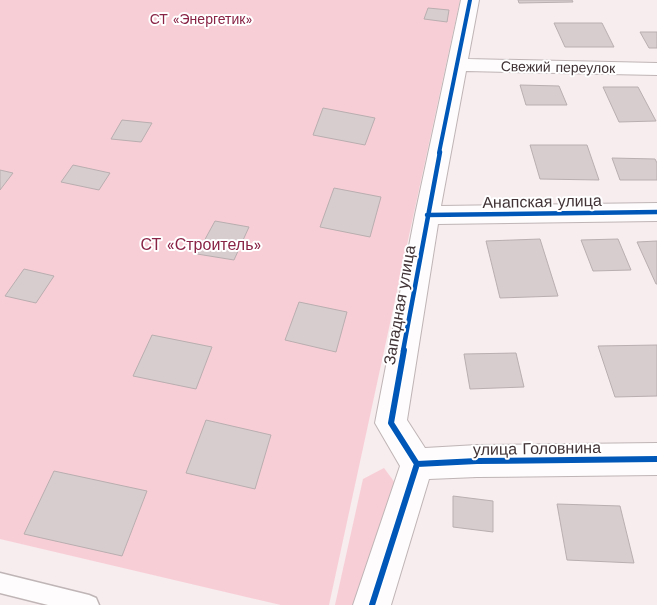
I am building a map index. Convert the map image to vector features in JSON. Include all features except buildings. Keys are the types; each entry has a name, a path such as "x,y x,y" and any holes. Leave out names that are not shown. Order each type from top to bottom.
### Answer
{"street":[{"name":"Западная улица","path":"417,464 391,423 427,214 470,0"},
{"name":"Свежий переулок","path":"458,65 657,69"},
{"name":"Анапская улица","path":"427,214 657,212"},
{"name":"улица Головнина","path":"417,464 476,461 657,459"},
{"path":"372,605 417,464"}],"lane":[{"path":"0,583 89,605"}],"green space":[{"name":"СТ «Строитель»","path":"0,0 460,0 329,605 281,605 0,539"},
{"path":"384,468 401,491 363,605 335,605 363,479"}],"cycle path":[{"path":"372,605 417,464 391,423 427,215 470,0"},
{"path":"427,215 657,212"},
{"path":"417,464 477,461 657,459"}],"park label":[{"name":"СТ «Энергетик»","path":"201,19"}]}
